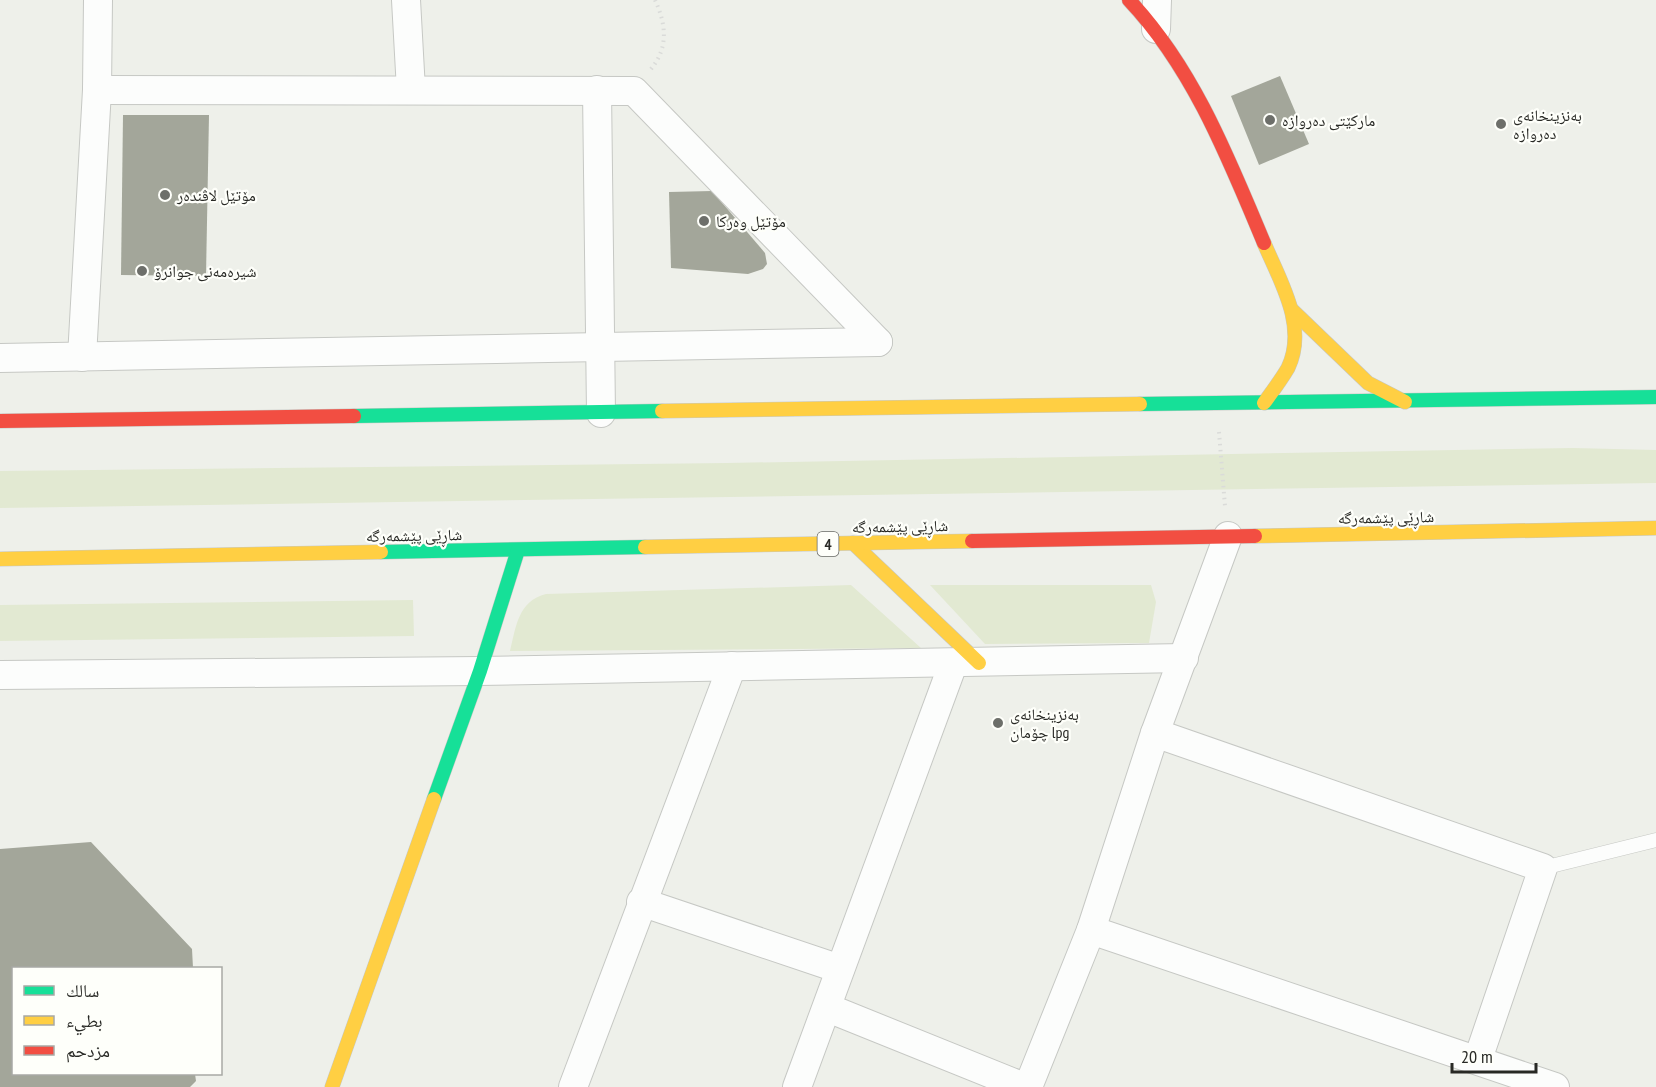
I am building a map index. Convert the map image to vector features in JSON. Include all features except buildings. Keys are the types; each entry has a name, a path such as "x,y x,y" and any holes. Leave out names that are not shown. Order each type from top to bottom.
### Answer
{"main road":[{"path":"1130,0 1156,29 1228,157 1292,310 1295,342 1288,367 1264,403"},
{"path":"1292,310 1368,383 1405,402"},
{"path":"0,421 1656,397"},
{"name":"شاڕێی پێشمەرگە","path":"0,559 1656,528"},
{"path":"853,543 966,664"},
{"path":"332,1087 480,671 518,550"}],"street":[{"path":"81,357 97,90 98,0"},
{"path":"406,0 411,90"},
{"path":"1156,29 1157,0"},
{"path":"0,358 878,342 634,91 97,90"},
{"path":"597,90 601,413"},
{"path":"1028,1087 1091,930 1155,733 1228,536"},
{"path":"0,675 480,671 966,664 1184,658"},
{"path":"797,1087 828,1008 840,969 966,664"},
{"path":"573,1087 732,666"},
{"path":"1155,733 1543,868 1478,1059"},
{"path":"641,902 840,969"},
{"path":"1091,930 1478,1059 1516,1080 1555,1087"},
{"path":"828,1008 1024,1087"}],"lane":[{"path":"1543,868 1656,840"}],"path":[{"path":"634,91 658,60 665,37 663,16 655,0"},
{"path":"1216,404 1228,536"}],"green space":[{"path":"1573,448 1656,450 1656,483 0,508 0,471 727,463"},
{"path":"851,585 921,648 510,651 517,624 524,609 529,602 546,594"},
{"path":"930,585 1151,585 1156,602 1149,643 985,644"},
{"path":"413,600 414,636 0,641 0,605"}],"traffic: fast":[{"path":"1140,404 1656,397"},
{"path":"354,416 662,411"},
{"path":"381,552 645,547"},
{"path":"434,799 480,671 518,550"}],"traffic: slow":[{"path":"1264,243 1290,304 1295,336 1288,368 1264,403"},
{"path":"1292,310 1368,383 1405,402"},
{"path":"662,411 1140,404"},
{"path":"1255,536 1656,528"},
{"path":"645,547 972,541"},
{"path":"853,543 979,663"},
{"path":"0,559 381,552"},
{"path":"332,1087 434,799"}],"traffic: jam":[{"path":"1129,0 1152,26 1190,84 1237,178 1264,243"},
{"path":"0,421 354,416"},
{"path":"972,541 1255,536"}],"place":[{"name":"مارکێتی دەروازە","path":"1270,120"},
{"name":"بەنزینخانەی دەروازە","path":"1501,124"},
{"name":"مۆتێل لاڤندەر","path":"165,195"},
{"name":"مۆتێل وەرکا","path":"704,221"},
{"name":"شیرەمەنی جوانرۆ","path":"142,271"},
{"name":"بەنزینخانەی چۆمان lpg","path":"998,723"}]}
